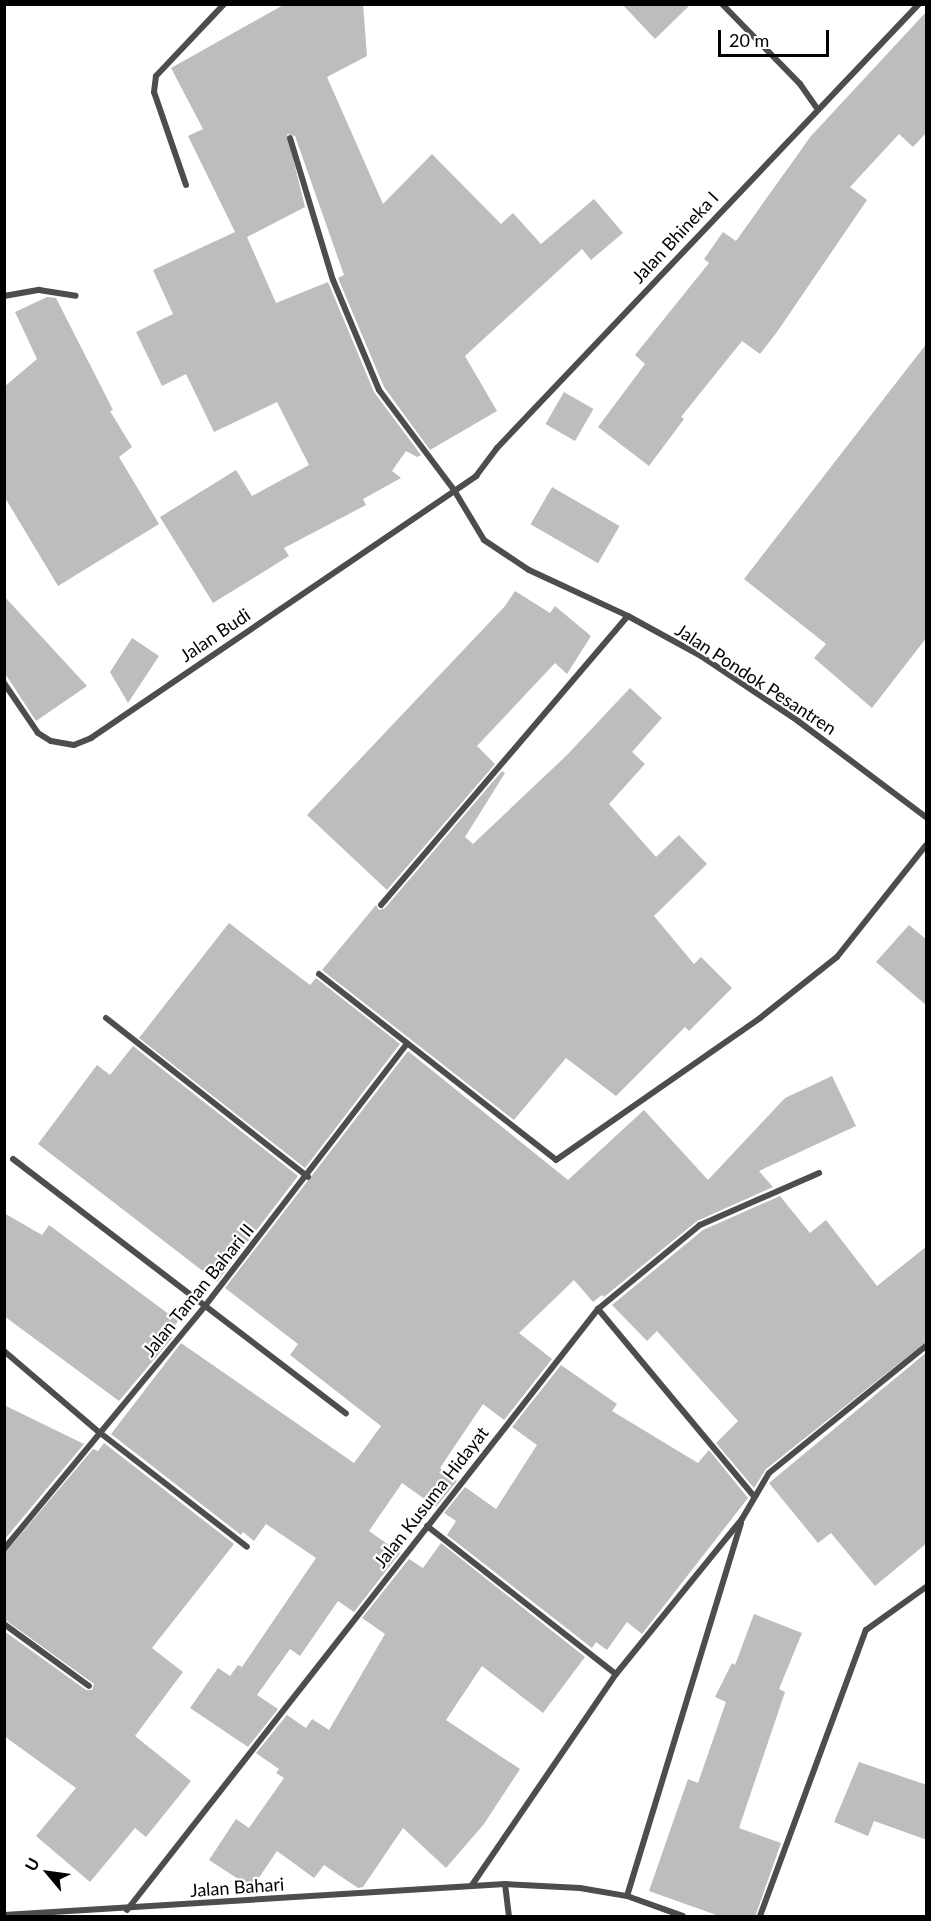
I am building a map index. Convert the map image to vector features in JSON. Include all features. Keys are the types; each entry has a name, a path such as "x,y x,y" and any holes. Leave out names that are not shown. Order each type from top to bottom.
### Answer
{"street":[{"path":"186,185 154,92 156,76 224,4"},
{"path":"722,4 800,84 817,108"},
{"name":"Jalan Bhineka I","path":"453,490 476,476 497,448 817,108 919,4"},
{"name":"Jalan Pondok Pesantren","path":"290,138 333,280 379,390 453,490 484,540 530,570 628,616 701,656 788,715 927,817"},
{"path":"4,296 39,290 76,296"},
{"name":"Jalan Budi","path":"4,683 38,733 51,741 74,745 91,738 453,490"},
{"path":"381,905 628,616"},
{"path":"319,974 556,1160 760,1018 837,957 927,845"},
{"path":"106,1018 308,1177"},
{"name":"Jalan Taman Bahari II","path":"4,1549 205,1306 308,1177 407,1044"},
{"path":"13,1159 346,1414"},
{"name":"Jalan Kusuma Hidayat","path":"127,1910 598,1309 700,1225 819,1173"},
{"path":"598,1309 754,1496"},
{"path":"627,1896 742,1519 754,1496 769,1473 927,1346"},
{"path":"4,1351 99,1432 247,1547"},
{"path":"472,1885 616,1674 742,1519"},
{"path":"427,1526 616,1674"},
{"path":"760,1917 866,1630 927,1587"},
{"path":"4,1624 89,1686"},
{"path":"505,1884 509,1917"},
{"name":"Jalan Bahari","path":"4,1915 127,1910 505,1884 580,1888 627,1896 682,1917"}],"building":[{"path":"285,4 363,4 367,56 327,77 383,204 432,154 501,224 513,213 541,244 594,199 623,233 591,260 582,249 465,356 497,411 430,450 384,387 338,278 344,275 295,136 287,134 305,207 247,237 276,303 328,282 374,392 421,455 417,457 406,451 392,471 401,478 363,499 366,505 284,548 289,556 213,603 160,517 236,470 252,496 309,465 277,402 214,432 186,374 162,386 136,332 173,314 153,270 235,232 188,136 203,129 171,68"},
{"path":"622,4 691,4 655,39"},
{"path":"927,11 927,132 913,147 899,134 850,187 867,200 777,332 760,354 742,341 681,417 684,419 649,466 598,427 645,364 635,355 709,263 704,259 723,232 736,241 811,136"},
{"path":"47,297 56,298 113,410 110,411 132,447 119,457 159,524 58,586 4,496 4,387 37,359 15,312"},
{"path":"927,343 927,637 872,708 814,658 826,644 744,579"},
{"path":"564,392 593,409 575,441 546,424"},
{"path":"552,487 620,526 598,563 530,524"},
{"path":"515,591 550,613 555,606 591,636 567,674 555,663 477,746 495,764 387,890 307,815 505,606"},
{"path":"4,596 87,686 36,721 4,672"},
{"path":"132,638 159,656 128,703 110,672"},
{"path":"630,688 662,718 632,752 645,764 609,804 656,857 679,835 707,864 654,916 694,964 701,957 732,988 689,1031 685,1027 616,1096 566,1058 514,1120 322,970 376,905 379,910 385,908 502,771 505,773 465,837 473,844 567,755"},
{"path":"229,923 310,985 316,978 400,1044 305,1168 139,1038"},
{"path":"909,925 927,940 927,1006 876,962"},
{"path":"133,1046 298,1176 217,1282 38,1144 97,1065 110,1075"},
{"path":"408,1051 568,1180 644,1110 708,1180 785,1098 832,1076 856,1126 759,1171 773,1187 697,1221 604,1297 602,1295 593,1302 574,1280 519,1333 552,1359 504,1420 483,1404 440,1468 457,1481 436,1507 402,1483 369,1531 400,1553 354,1612 338,1601 300,1656 290,1649 257,1695 278,1709 248,1747 190,1708 218,1668 230,1676 238,1665 242,1667 316,1558 266,1524 254,1541 243,1532 241,1535 111,1434 181,1343 354,1463 381,1426 290,1355 298,1344 225,1288"},
{"path":"780,1196 810,1233 826,1220 877,1286 927,1246 927,1341 766,1469 754,1488 716,1443 738,1421 657,1331 647,1341 612,1305 703,1230"},
{"path":"4,1213 42,1235 49,1225 178,1321 169,1334 173,1337 119,1401 4,1316"},
{"path":"927,1352 927,1543 875,1586 831,1533 818,1543 769,1483"},
{"path":"561,1365 617,1404 612,1411 698,1463 709,1450 748,1498 642,1634 627,1622 607,1650 596,1642 592,1648 447,1535 456,1521 444,1513 465,1487 496,1509 537,1445 512,1427"},
{"path":"4,1405 84,1444 4,1540"},
{"path":"104,1443 234,1544 152,1648 183,1672 135,1736 191,1781 146,1837 135,1828 90,1882 36,1836 76,1788 4,1736 4,1631 86,1690 92,1690 94,1684 4,1619 4,1554 93,1449 98,1451"},
{"path":"441,1543 585,1657 543,1713 482,1666 446,1720 520,1769 484,1824 446,1868 403,1828 363,1887 358,1888 324,1865 314,1878 277,1851 252,1888 209,1860 236,1819 249,1828 284,1778 276,1773 279,1769 256,1753 287,1715 306,1728 312,1719 329,1730 385,1634 362,1618 409,1559 423,1568"},
{"path":"754,1614 802,1633 779,1689 785,1692 739,1828 781,1843 755,1917 722,1917 649,1891 688,1779 698,1783 726,1702 715,1697 732,1663 735,1665"},
{"path":"859,1762 927,1785 927,1840 874,1821 868,1836 834,1822"}]}
